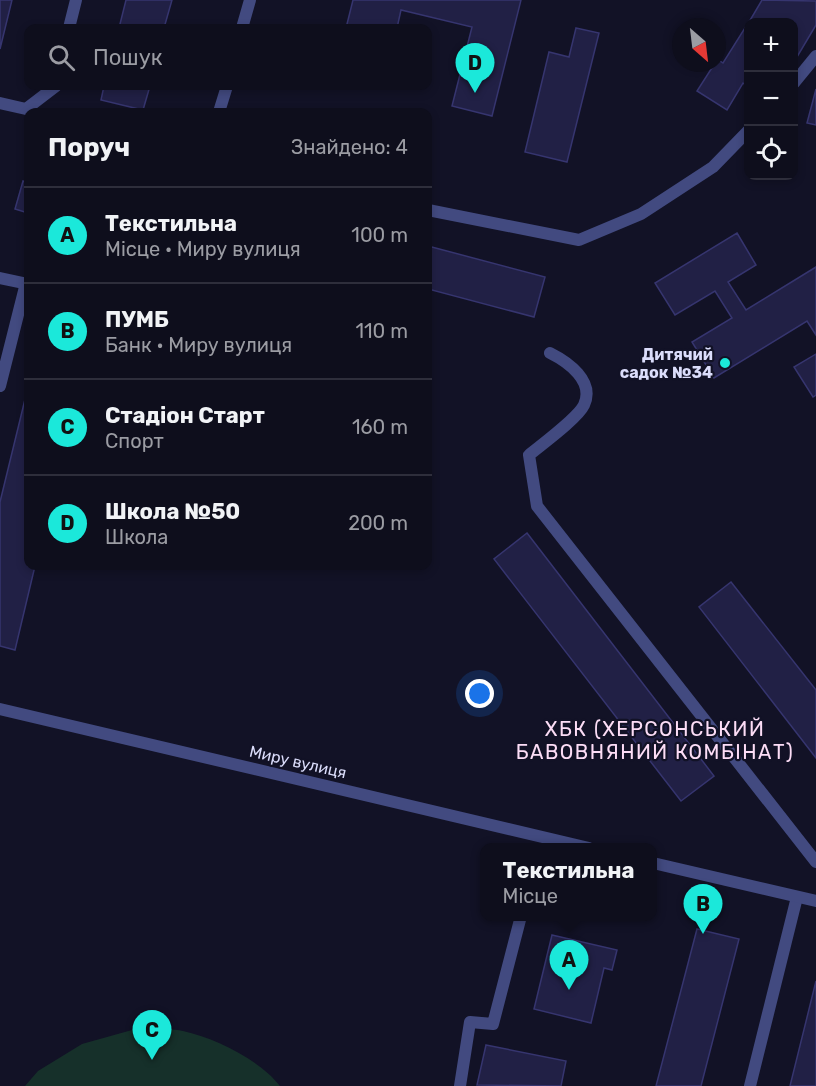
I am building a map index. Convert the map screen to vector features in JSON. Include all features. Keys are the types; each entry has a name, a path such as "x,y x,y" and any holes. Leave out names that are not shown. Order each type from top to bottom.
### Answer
{"street":[{"path":"70,24 76,0"},
{"path":"244,24 250,0"},
{"path":"798,78 816,56"},
{"path":"27,108 51,90"},
{"path":"220,108 226,90"},
{"path":"0,103 24,109"},
{"path":"432,211 579,240 641,214 713,167 744,135"},
{"path":"0,278 24,282"},
{"path":"0,386 24,294"},
{"path":"550,353 573,368 582,378 587,390 584,406 552,438 529,455 537,506 816,862"},
{"name":"Миру вулиця","path":"0,709 540,842"},
{"path":"657,864 816,901"},
{"path":"750,1086 797,897"},
{"path":"460,1086 470,1022 494,1024 520,921"}],"green space":[{"path":"164,1029 196,1034 249,1059 261,1067 280,1086 25,1086 38,1071 82,1044 132,1030"}],"building":[{"path":"0,0 12,0 0,49"},
{"path":"126,0 172,0 165,24 120,24"},
{"path":"353,0 521,0 492,116 452,106 472,27 401,10 398,24 347,24"},
{"path":"762,0 816,1 816,25 798,55 798,18 751,18"},
{"path":"576,28 599,33 567,162 525,152 549,52 569,57"},
{"path":"744,29 744,84 727,110 697,91 709,72 726,72 726,58"},
{"path":"816,89 816,125 807,123"},
{"path":"103,90 149,90 144,108 101,100"},
{"path":"23,181 24,212 15,209"},
{"path":"737,233 756,265 728,282 746,310 816,267 816,335 807,321 714,378 692,342 732,318 715,291 675,315 655,283"},
{"path":"432,247 545,277 534,317 432,290"},
{"path":"816,354 816,395 813,397 794,367"},
{"path":"24,403 24,570 34,570 15,650 0,646 0,502"},
{"path":"527,533 714,776 681,801 494,559"},
{"path":"731,582 816,690 816,758 699,607"},
{"path":"697,929 739,939 701,1086 656,1086"},
{"path":"552,935 617,950 612,970 604,968 591,1023 534,1009"},
{"path":"816,981 816,1086 790,1086"},
{"path":"486,1045 566,1061 561,1086 477,1085"}],"place":[{"name":"Школа №50","path":"475,93"},
{"name":"Дитячий садок №34","path":"725,363"},
{"name":"ПУМБ","path":"703,934"},
{"name":"Текстильна","path":"569,990"},
{"name":"Стадіон Старт","path":"152,1060"}],"district":[{"name":"ХБК (ХЕРСОНСЬКИЙ БАВОВНЯНИЙ КОМБІНАТ)","path":"655,740"}]}
